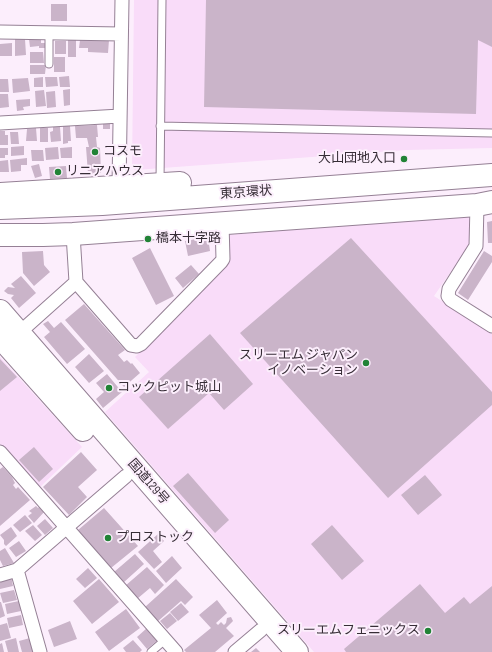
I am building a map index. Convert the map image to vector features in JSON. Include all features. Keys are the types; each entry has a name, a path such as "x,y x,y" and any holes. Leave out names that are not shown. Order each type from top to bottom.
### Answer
{"highway":[{"path":"0,194 492,163"},
{"name":"東京環状","path":"0,224 102,210 492,175"},
{"name":"東京環状","path":"0,208 102,210 359,198 460,195 487,200"},
{"path":"0,235 43,236 73,234 222,223 487,200"},
{"name":"国道129号","path":"0,310 6,340 280,652"},
{"name":"国道129号","path":"6,340 297,652"}],"street":[{"path":"119,186 122,0"},
{"path":"0,32 121,34"},
{"path":"0,123 120,116"},
{"path":"487,200 476,246 448,293 451,300 492,326"},
{"path":"73,234 76,282 131,344 137,346 141,344 221,262 223,259 222,223"},
{"path":"6,340 76,282"},
{"path":"0,452 176,652"},
{"path":"0,575 17,570 126,476"},
{"path":"17,570 40,652"},
{"path":"236,652 261,630"}],"lane":[{"path":"160,184 162,0"},
{"path":"49,33 49,64"},
{"path":"160,126 492,133"},
{"path":"151,652 165,640"}],"shaded area":[{"path":"134,0 492,0 492,148 407,150 135,170 132,168"},
{"path":"469,215 470,244 434,296 492,334 492,652 314,652 105,412 149,372 135,357 229,263 228,235"},
{"path":"0,357 82,447 39,488 0,444"}],"building":[{"path":"206,0 492,0 492,47 478,40 476,114 204,107"},
{"path":"51,4 67,4 67,21 51,21"},
{"path":"41,38 41,43 45,43 45,48 39,48 39,46 30,47 29,39"},
{"path":"15,39 25,39 26,55 15,56"},
{"path":"68,40 76,40 76,57 68,57"},
{"path":"80,40 109,40 108,53 88,52 88,48 79,48"},
{"path":"55,41 66,41 66,54 55,54"},
{"path":"12,43 12,56 0,56 0,44"},
{"path":"30,52 43,52 44,63 30,63"},
{"path":"54,57 65,57 65,72 54,72"},
{"path":"30,65 46,65 45,74 30,74"},
{"path":"69,76 70,87 60,87 59,77"},
{"path":"43,77 43,87 34,87 34,78"},
{"path":"45,77 57,77 58,86 46,87"},
{"path":"28,78 30,91 13,93 12,79"},
{"path":"0,79 8,79 9,92 0,92"},
{"path":"70,89 70,105 64,106 63,90"},
{"path":"44,90 46,106 36,107 35,91"},
{"path":"55,91 56,107 47,108 46,92"},
{"path":"0,94 8,94 9,107 0,108"},
{"path":"30,99 30,106 23,107 24,110 17,111 16,100"},
{"path":"103,124 110,124 110,129 103,129"},
{"path":"97,125 98,137 96,137 97,147 100,148 101,173 88,174 86,147 89,147 87,138 76,138 75,126"},
{"path":"63,126 70,126 71,141 63,144"},
{"path":"53,127 60,127 61,141 51,142 50,132 53,131"},
{"path":"36,128 37,141 26,141 27,129"},
{"path":"40,128 48,128 48,142 40,142"},
{"path":"0,131 5,131 5,135 8,135 8,145 0,145"},
{"path":"10,132 18,132 19,144 11,144"},
{"path":"24,146 24,155 11,156 11,147"},
{"path":"58,147 59,159 46,160 45,148"},
{"path":"72,147 72,158 61,158 60,148"},
{"path":"0,148 8,148 8,155 5,155 5,158 0,158"},
{"path":"31,150 43,150 44,161 32,161"},
{"path":"27,158 27,165 21,165 21,171 11,172 10,160"},
{"path":"8,160 9,172 0,172 0,161"},
{"path":"39,164 42,176 35,178 31,166"},
{"name":"リニアハウス","path":"66,166 67,178 50,179 49,167"},
{"path":"492,221 492,243 488,243 487,222"},
{"path":"208,237 210,251 188,256 185,241"},
{"name":"スリーエム ジャパン イノベーション","path":"351,238 492,392 492,405 388,498 240,333"},
{"path":"150,248 174,296 156,305 132,258"},
{"path":"43,251 44,265 50,272 34,286 23,273 22,252"},
{"path":"484,251 492,256 492,262 468,300 458,293"},
{"path":"191,265 199,274 183,288 175,278"},
{"path":"21,276 36,293 19,308 11,298 14,295 8,294 4,291 8,287 15,288 11,284"},
{"path":"84,304 125,350 118,355 124,362 127,360 131,364 132,363 140,373 124,387 65,320"},
{"path":"48,321 54,328 61,322 85,349 67,364 44,337 50,332 43,324"},
{"path":"210,334 253,384 224,410 209,393 168,429 139,397"},
{"path":"89,354 104,371 89,383 75,367"},
{"path":"0,359 17,377 0,391"},
{"name":"コックピット城山","path":"107,374 122,392 103,408 96,399 104,392 96,383"},
{"path":"34,447 53,469 39,482 19,460"},
{"path":"81,452 97,470 78,487 87,497 69,515 43,487"},
{"path":"3,467 12,477 15,483 13,485 16,489 18,487 30,500 0,526 0,469"},
{"path":"188,473 229,520 215,533 173,486"},
{"path":"425,475 442,495 418,515 401,495"},
{"path":"36,506 38,508 40,506 45,511 34,523 28,516 32,513 29,511"},
{"name":"プロストック","path":"104,508 138,546 111,568 78,530"},
{"path":"25,515 32,523 20,532 13,525"},
{"path":"45,519 53,528 45,535 37,526"},
{"path":"33,525 42,535 35,541 25,531"},
{"path":"332,525 364,561 342,580 311,544"},
{"path":"11,527 17,536 6,546 0,535"},
{"path":"158,534 164,541 153,551 162,562 154,569 138,552"},
{"path":"19,541 26,551 16,557 9,548"},
{"path":"5,548 14,563 3,566 0,560 0,551"},
{"path":"135,554 144,564 123,583 114,572"},
{"path":"172,556 182,568 166,583 156,571"},
{"path":"147,567 164,585 155,594 150,588 137,599 125,586"},
{"path":"88,568 97,578 85,588 76,579"},
{"path":"11,576 13,586 0,589 0,578"},
{"path":"99,579 119,602 92,624 73,601"},
{"path":"176,579 193,597 185,605 181,601 157,622 145,607"},
{"name":"スリーエムフェニックス","path":"420,584 445,613 464,597 470,604 492,586 492,652 346,652 344,649"},
{"path":"14,590 17,600 3,603 0,593"},
{"path":"217,600 227,613 216,623 218,625 221,622 224,625 227,618 231,617 233,621 226,628 234,636 215,652 186,652 184,650 211,628 199,615"},
{"path":"19,601 21,611 7,614 5,604"},
{"path":"0,602 5,616 0,618"},
{"path":"181,603 189,612 178,621 170,612"},
{"path":"126,609 140,628 109,651 95,632"},
{"path":"170,613 177,621 167,629 160,621"},
{"path":"21,615 23,625 9,628 7,618"},
{"path":"70,621 77,639 54,647 48,630"},
{"path":"7,623 11,638 0,641 0,625"},
{"path":"147,628 158,640 147,649 137,637"},
{"path":"16,638 19,652 8,652 5,641"},
{"path":"30,638 34,652 22,652 19,641"},
{"path":"133,640 142,650 140,652 126,652 123,648"},
{"path":"2,643 4,652 0,652 0,644"},
{"path":"256,648 260,652 251,652"}],"place":[{"name":"コスモ","path":"95,152"},
{"name":"大山団地入口","path":"404,159"},
{"name":"リニアハウス","path":"58,172"},
{"name":"橋本十字路","path":"148,239"},
{"name":"スリーエム ジャパン イノベーション","path":"366,363"},
{"name":"コックピット城山","path":"109,388"},
{"name":"プロストック","path":"108,538"},
{"name":"スリーエムフェニックス","path":"428,631"}]}
